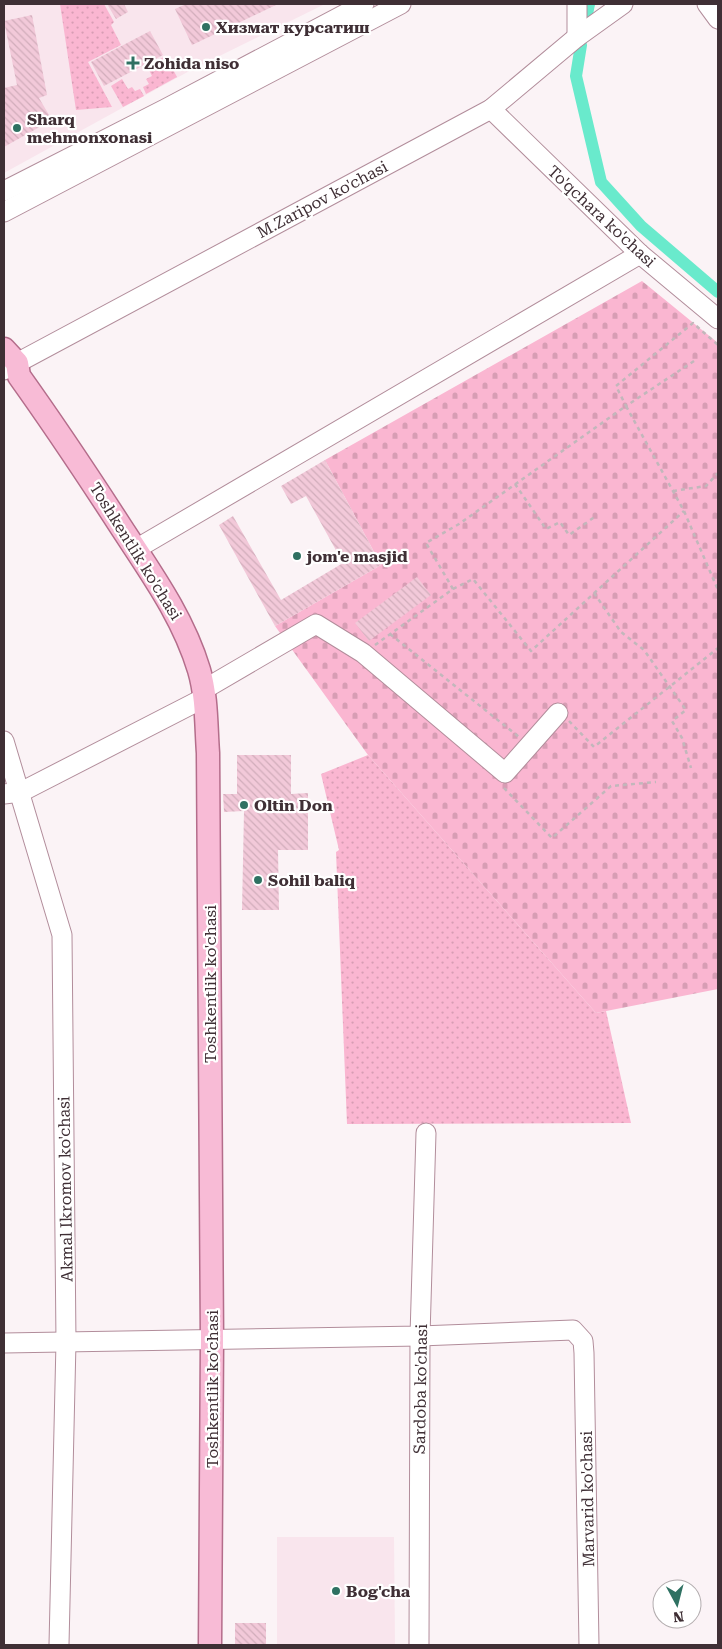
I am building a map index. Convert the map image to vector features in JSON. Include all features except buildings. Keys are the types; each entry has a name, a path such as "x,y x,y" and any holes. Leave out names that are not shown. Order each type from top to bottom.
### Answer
{"main road":[{"name":"Toshkentlik ko'chasi","path":"9,366 136,549 184,628 199,671 204,694 208,763 212,1340 210,1645"}],"street":[{"path":"4,191 364,4"},
{"path":"4,212 401,4"},
{"path":"577,4 578,36"},
{"name":"M.Zaripov ko'chasi","path":"9,366 491,109 578,36 623,4"},
{"path":"707,4 718,19"},
{"name":"To'qchara ko'chasi","path":"491,109 640,254 718,319"},
{"path":"136,549 640,254"},
{"path":"12,793 204,694 316,624 363,654 505,773 558,713"},
{"name":"Akmal Ikromov ko'chasi","path":"4,741 12,793 62,935 66,1342 59,1645"},
{"name":"Sardoba ko'chasi","path":"419,1645 420,1336 426,1133"},
{"name":"Marvarid ko'chasi","path":"420,1336 573,1330 583,1340 589,1645"},
{"path":"4,1343 420,1336"}],"path":[{"path":"718,345 693,323 616,386 684,511 718,590"},
{"path":"453,589 426,543 459,524 626,406 694,361"},
{"path":"673,491 706,486 718,473"},
{"path":"514,484 546,529 560,522 569,535 596,516"},
{"path":"363,654 453,589 473,579 531,651 684,511"},
{"path":"594,593 621,632 644,650 686,710 672,721 682,738 691,768"},
{"path":"390,634 530,745"},
{"path":"558,713 571,722 594,747 718,648"},
{"path":"505,773 500,784 552,838 611,786 656,782"}],"shaded area":[{"path":"4,4 325,4 193,69 4,173"},
{"name":"Bog'cha","path":"277,1537 394,1537 395,1645 277,1645"}],"green space":[{"path":"60,4 104,4 114,22 111,25 121,45 88,62 112,107 76,110"},
{"path":"166,56 177,77 146,94 143,87 149,84 146,79 152,76 147,66"},
{"path":"122,79 128,89 132,87 135,91 140,89 144,96 123,107 111,86"},
{"path":"642,281 718,343 718,989 596,1013 368,755 275,626 381,565 325,460"},
{"path":"368,755 596,1013 606,1011 631,1123 347,1124 336,852 339,850 321,774"}],"waterway":[{"path":"586,19 589,4"},
{"path":"581,45 576,76 601,182 641,226 718,292"}],"place":[{"name":"Хизмат курсатиш","path":"206,27"},
{"name":"Zohida niso","path":"133,63"},
{"name":"Sharq mehmonxonasi","path":"17,128"},
{"name":"jom'e masjid","path":"297,556"},
{"name":"Oltin Don","path":"244,805"},
{"name":"Sohil baliq","path":"258,880"},
{"name":"Bog'cha","path":"336,1591"}]}
